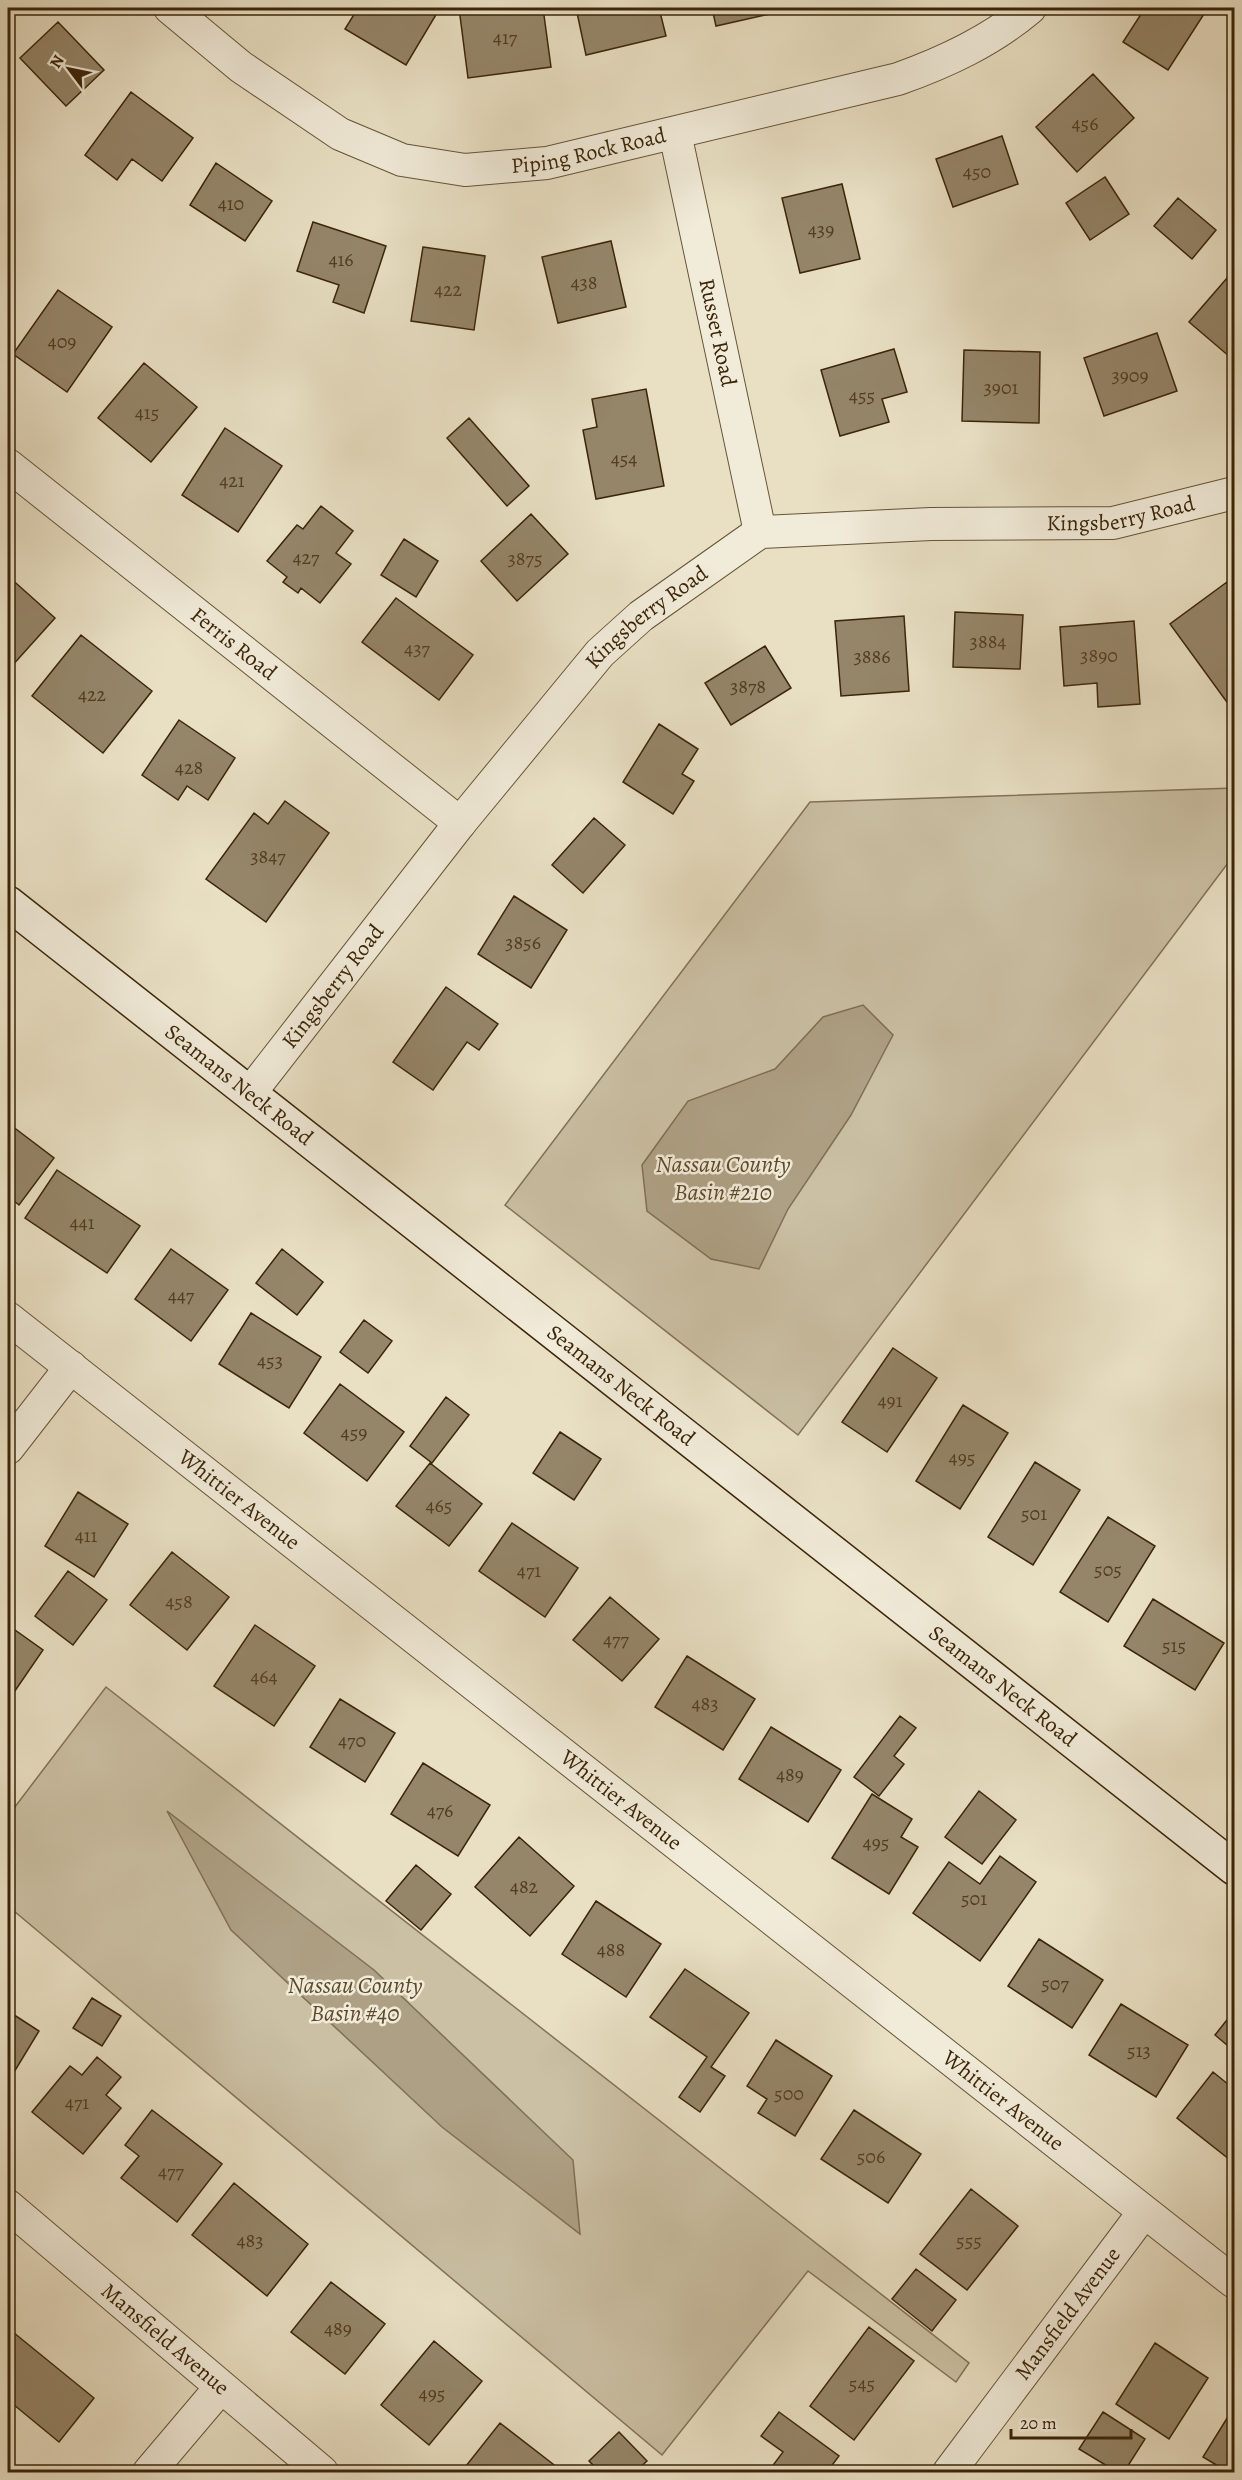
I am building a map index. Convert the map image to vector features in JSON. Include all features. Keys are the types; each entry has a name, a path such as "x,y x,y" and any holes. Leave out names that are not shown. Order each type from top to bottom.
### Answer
{"main road":[{"name":"Seamans Neck Road","path":"8,903 1234,1868"}],"street":[{"name":"Piping Rock Road","path":"170,8 241,67 340,134 402,160 465,170 547,163 898,79 940,64 1006,28 1030,8"},
{"name":"Russet Road","path":"675,133 760,532"},
{"name":"Ferris Road","path":"8,465 460,823"},
{"name":"Kingsberry Road","path":"250,1094 460,823 600,653 641,616 760,532 931,524 1113,523 1234,493"},
{"name":"Whittier Avenue","path":"8,1318 1234,2282"},
{"path":"8,1448 71,1367"},
{"name":"Mansfield Avenue","path":"8,2206 322,2472"},
{"name":"Mansfield Avenue","path":"949,2472 1144,2212"},
{"path":"149,2472 221,2387"}],"shaded area":[{"path":"1234,788 1234,855 798,1435 505,1205 810,802"},
{"name":"Nassau County Basin #40","path":"106,1687 969,2363 956,2382 808,2271 662,2455 8,1906 8,1816"}],"water":[{"name":"Nassau County Basin #210","path":"863,1005 893,1035 851,1115 788,1209 759,1269 711,1259 647,1211 642,1165 688,1101 775,1069 823,1017"},
{"name":"Nassau County Basin #40","path":"167,1811 374,1970 573,2160 580,2234 442,2127 231,1930"}],"building":[{"path":"358,8 440,8 406,65 345,29"},
{"path":"459,8 543,8 551,67 468,78"},
{"path":"576,8 659,8 666,36 586,55"},
{"path":"712,8 782,8 783,11 716,26"},
{"path":"1145,8 1193,8 1204,14 1168,70 1123,42"},
{"path":"58,22 104,70 66,106 20,58"},
{"path":"1093,74 1134,118 1077,172 1036,127"},
{"path":"131,92 193,138 162,181 132,159 117,180 85,155"},
{"path":"1002,136 1018,184 953,207 936,159"},
{"path":"216,163 272,201 245,241 190,205"},
{"path":"1105,177 1129,214 1090,240 1066,203"},
{"path":"842,184 860,259 800,273 782,198"},
{"path":"1178,198 1216,230 1192,259 1154,226"},
{"path":"313,222 386,246 364,313 333,302 339,285 297,271"},
{"path":"611,241 626,307 558,323 542,257"},
{"path":"423,247 485,256 474,330 411,321"},
{"path":"1234,270 1234,352 1230,357 1189,322"},
{"path":"58,290 112,327 67,392 13,354"},
{"path":"1157,333 1177,391 1104,416 1084,358"},
{"path":"894,349 907,392 882,399 889,422 840,436 821,370"},
{"path":"964,350 1040,352 1039,423 962,421"},
{"path":"144,363 197,407 151,462 98,418"},
{"path":"646,389 664,486 596,499 583,430 597,427 592,399"},
{"path":"469,418 529,486 507,506 447,438"},
{"path":"225,428 282,466 238,532 182,495"},
{"path":"321,506 353,531 336,553 351,564 320,603 301,588 298,593 283,582 287,577 267,561 297,525 303,529"},
{"path":"531,514 568,554 517,601 481,561"},
{"path":"404,539 438,561 416,597 381,575"},
{"path":"8,576 55,618 11,667 8,664"},
{"path":"1227,582 1234,593 1234,707 1232,709 1170,624"},
{"path":"396,598 473,655 439,700 362,642"},
{"path":"955,612 1023,615 1020,669 953,667"},
{"path":"904,616 909,691 841,696 835,621"},
{"path":"1134,621 1140,704 1098,707 1097,683 1064,686 1060,627"},
{"path":"81,635 152,691 103,753 32,696"},
{"path":"765,646 791,688 731,725 705,683"},
{"path":"179,720 235,758 208,800 187,786 178,800 142,775"},
{"path":"659,724 698,749 682,774 694,781 673,814 623,782"},
{"path":"285,801 329,833 266,922 206,879 254,813 268,824"},
{"path":"594,818 625,845 583,893 552,865"},
{"path":"514,896 567,930 531,988 478,954"},
{"path":"446,987 498,1024 479,1050 467,1042 433,1090 393,1062"},
{"path":"8,1123 54,1158 19,1205 8,1196"},
{"path":"57,1170 140,1226 107,1273 25,1218"},
{"path":"171,1249 228,1290 191,1341 135,1299"},
{"path":"282,1249 323,1282 297,1315 256,1283"},
{"path":"251,1313 321,1357 289,1408 219,1364"},
{"path":"364,1320 392,1341 368,1373 340,1352"},
{"path":"893,1348 937,1378 887,1452 842,1422"},
{"path":"340,1384 404,1432 367,1481 304,1433"},
{"path":"446,1397 469,1415 432,1463 410,1446"},
{"path":"963,1405 1008,1433 960,1509 916,1481"},
{"path":"560,1432 601,1459 574,1500 533,1473"},
{"path":"1035,1462 1080,1490 1033,1565 988,1537"},
{"path":"430,1463 482,1504 449,1546 396,1506"},
{"path":"78,1492 128,1524 94,1577 45,1546"},
{"path":"1108,1517 1155,1546 1108,1622 1060,1592"},
{"path":"512,1523 578,1568 545,1617 479,1571"},
{"path":"172,1552 229,1597 187,1650 130,1605"},
{"path":"68,1571 107,1600 73,1645 35,1616"},
{"path":"610,1597 659,1639 622,1681 573,1640"},
{"path":"1153,1599 1224,1643 1195,1690 1124,1646"},
{"path":"8,1625 43,1650 8,1701"},
{"path":"255,1625 315,1666 274,1726 214,1686"},
{"path":"687,1656 755,1699 723,1750 655,1707"},
{"path":"340,1699 395,1733 365,1782 310,1747"},
{"path":"900,1716 916,1728 894,1756 904,1764 879,1796 854,1777"},
{"path":"771,1727 841,1770 808,1822 739,1779"},
{"path":"423,1763 490,1805 458,1856 391,1814"},
{"path":"979,1791 1016,1820 982,1864 945,1837"},
{"path":"872,1794 912,1819 901,1837 918,1847 889,1894 832,1858"},
{"path":"519,1837 574,1886 530,1936 475,1887"},
{"path":"1000,1856 1036,1882 980,1961 913,1913 949,1862 980,1884"},
{"path":"416,1865 451,1894 421,1930 386,1901"},
{"path":"596,1901 661,1944 626,1997 562,1954"},
{"path":"1039,1939 1103,1980 1072,2028 1008,1986"},
{"path":"685,1969 749,2013 711,2067 725,2076 700,2112 679,2097 707,2057 650,2017"},
{"path":"92,1998 121,2016 102,2046 73,2028"},
{"path":"1121,2004 1188,2045 1156,2097 1089,2055"},
{"path":"8,2011 39,2031 8,2082"},
{"path":"1234,2011 1234,2051 1215,2035"},
{"path":"776,2040 832,2076 795,2136 758,2113 767,2099 747,2086"},
{"path":"97,2057 121,2077 106,2095 121,2108 83,2154 32,2112 70,2066 82,2075"},
{"path":"1213,2072 1234,2089 1234,2163 1177,2118"},
{"path":"152,2110 222,2164 177,2222 121,2178 139,2156 125,2145"},
{"path":"854,2110 921,2154 888,2203 821,2159"},
{"path":"234,2183 308,2244 267,2296 192,2235"},
{"path":"971,2189 1018,2226 967,2290 920,2254"},
{"path":"916,2269 956,2300 932,2331 892,2299"},
{"path":"331,2282 385,2324 345,2374 291,2332"},
{"path":"869,2327 914,2361 854,2440 810,2406"},
{"path":"8,2328 94,2398 59,2442 8,2400"},
{"path":"434,2341 482,2381 429,2445 381,2405"},
{"path":"1155,2343 1208,2378 1169,2439 1116,2404"},
{"path":"1234,2407 1234,2472 1228,2472 1203,2457"},
{"path":"779,2412 839,2456 827,2472 768,2472 783,2452 761,2436"},
{"path":"1103,2412 1145,2439 1124,2472 1117,2472 1079,2449"},
{"path":"500,2423 562,2471 462,2471"},
{"path":"619,2432 647,2461 635,2472 600,2472 589,2461"}]}
